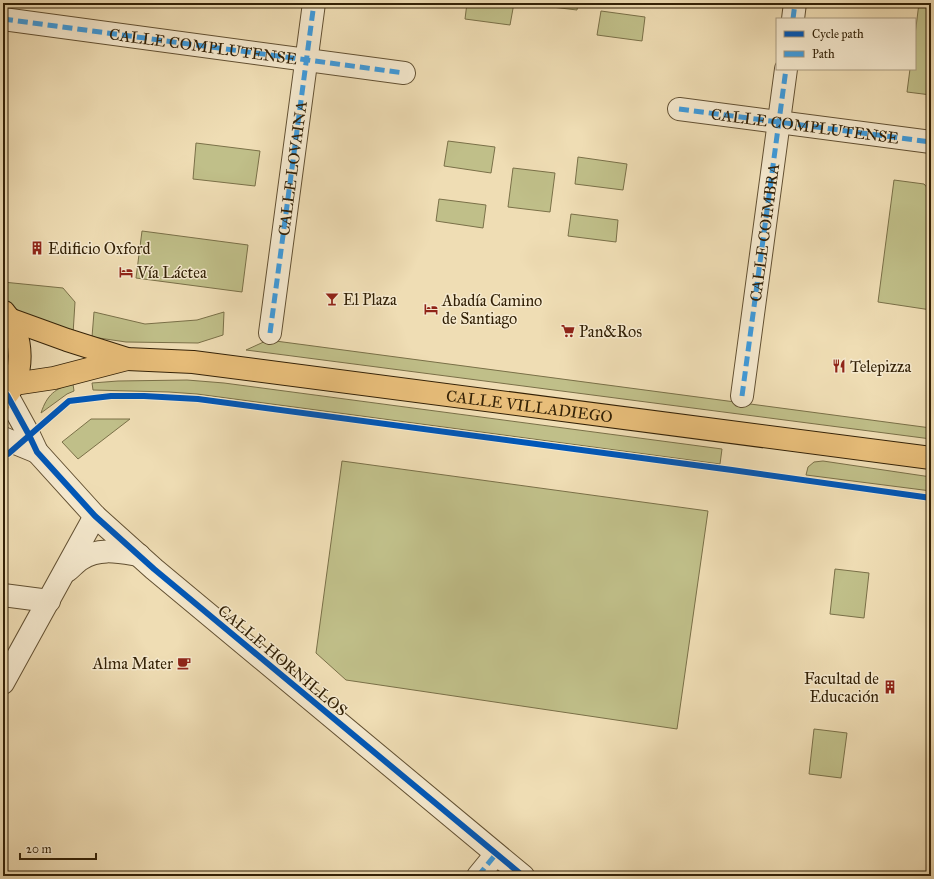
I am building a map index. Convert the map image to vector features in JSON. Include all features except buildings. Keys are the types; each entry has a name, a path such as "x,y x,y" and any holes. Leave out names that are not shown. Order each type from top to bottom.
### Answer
{"highway":[{"name":"CALLE VILLADIEGO","path":"6,315 67,340 127,359 193,362 931,458"},
{"path":"6,315 15,330 20,354 18,369 8,393"},
{"name":"CALLE VILLADIEGO","path":"8,393 54,378 127,359"}],"street":[{"name":"CALLE LOVAINA","path":"270,333 314,3"},
{"path":"793,18 795,3"},
{"name":"CALLE COMPLUTENSE","path":"3,19 404,73"},
{"name":"CALLE COIMBRA","path":"742,396 786,70"},
{"name":"CALLE COMPLUTENSE","path":"679,109 931,142"},
{"name":"CALLE HORNILLOS","path":"8,393 37,452 95,516 139,555 523,876"},
{"name":"CALLE HORNILLOS","path":"3,438 37,452"},
{"path":"3,683 95,516"},
{"path":"62,576 81,559 99,551 118,551 139,555"},
{"path":"3,595 49,601"},
{"path":"478,876 496,854"}],"shaded area":[{"path":"467,3 514,3 510,25 465,19"},
{"path":"535,3 578,3 577,10 535,5"},
{"path":"919,3 931,3 931,95 907,92 910,70 916,70 916,27"},
{"path":"601,11 645,17 642,41 597,35"},
{"path":"448,141 495,147 491,173 444,166"},
{"path":"196,143 260,151 255,186 193,179"},
{"path":"578,157 627,164 623,190 575,184"},
{"path":"513,168 555,173 550,212 508,207"},
{"path":"894,180 924,184 931,192 931,310 878,302"},
{"path":"439,199 486,205 483,228 436,221"},
{"path":"571,214 618,220 616,242 568,236"},
{"path":"142,231 248,245 242,292 136,278"},
{"path":"3,282 63,288 75,302 73,334 35,320 19,311 3,298"},
{"path":"94,312 145,324 197,320 224,312 223,335 198,343 126,342 92,337"},
{"path":"268,340 931,428 931,439 246,350"},
{"path":"187,380 224,383 722,449 720,464 197,394 93,390 92,383"},
{"path":"73,384 74,391 67,394 41,413 46,401 52,393"},
{"path":"91,419 130,419 78,459 62,442"},
{"path":"342,461 708,511 677,729 346,680 316,653"},
{"path":"823,461 931,477 931,491 806,475 808,467 814,462"},
{"path":"835,569 869,573 864,618 830,614"},
{"path":"814,729 847,733 841,778 809,774"}],"marked path":[{"path":"270,333 314,3"},
{"path":"793,18 795,3"},
{"path":"3,19 404,73"},
{"path":"742,396 786,70"},
{"path":"679,109 931,142"},
{"path":"478,876 496,854"}],"cycle path":[{"path":"7,395 37,452 95,516 154,569 523,876"},
{"path":"3,454 8,454 69,401 111,396 144,396 198,399 931,498"}],"place":[{"name":"Edificio Oxford","path":"37,248"},
{"name":"Vía Láctea","path":"126,272"},
{"name":"El Plaza","path":"332,299"},
{"name":"Abadía Camino de Santiago","path":"431,309"},
{"name":"Pan&Ros","path":"568,331"},
{"name":"Telepizza","path":"839,366"},
{"name":"Alma Mater","path":"184,663"},
{"name":"Facultad de Educación","path":"890,687"}]}
